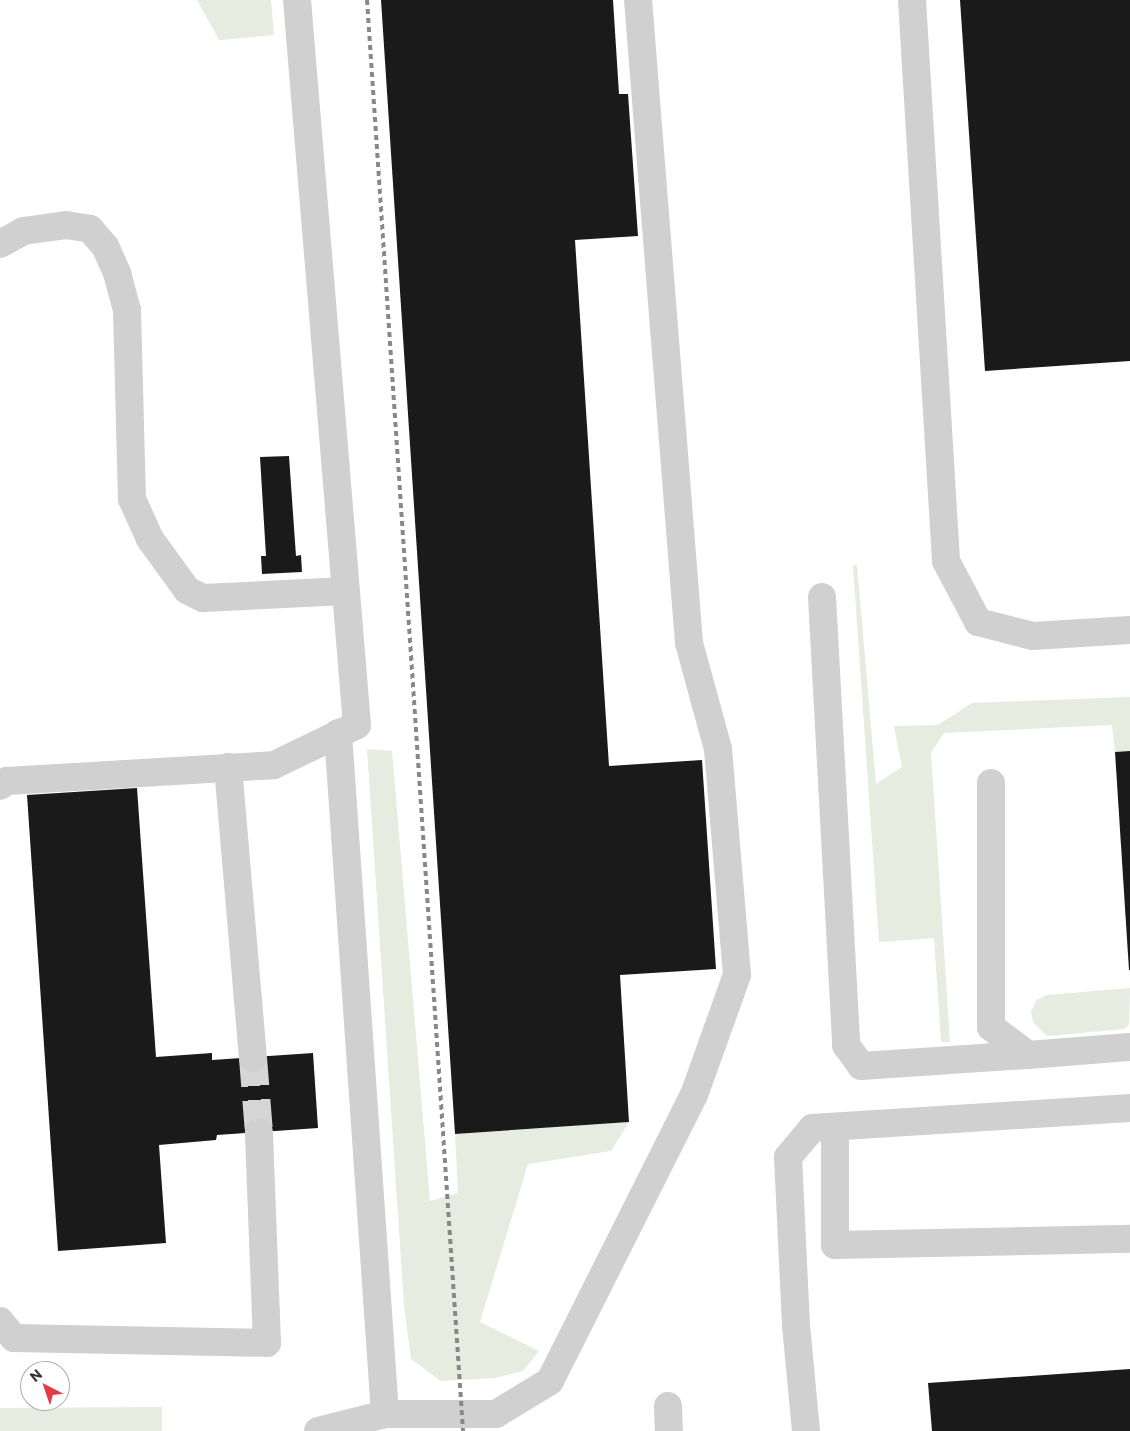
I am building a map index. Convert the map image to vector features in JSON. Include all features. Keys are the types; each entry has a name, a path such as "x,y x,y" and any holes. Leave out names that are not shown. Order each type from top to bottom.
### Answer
{"lane":[{"path":"0,786 7,781 274,764 357,725 297,0"},
{"path":"318,1431 385,1414 496,1414 550,1380 694,1094 737,975 718,749 689,643 638,0"},
{"path":"912,0 946,561 978,622 1033,636 1130,630"},
{"path":"0,244 23,231 66,225 90,228 105,246 117,273 127,310 132,499 150,539 187,590 203,598 346,591"},
{"path":"822,597 846,1045 861,1066 1130,1047"},
{"path":"338,733 385,1414"},
{"path":"228,767 253,1058"},
{"path":"991,783 991,1027 1028,1055"},
{"path":"806,1431 796,1326 788,1157 812,1128 1130,1108"},
{"path":"835,1128 835,1246 1130,1239"},
{"path":"0,1321 14,1338 267,1343 259,1132"}],"shaded area":[{"path":"197,0 271,0 274,35 219,40"},
{"path":"853,565 857,565 876,784 902,767 894,726 938,725 972,703 1130,697 1130,751 1115,752 1112,725 944,733 931,753 950,1042 941,1042 934,938 879,942"},
{"path":"367,749 392,751 430,1201 458,1193 455,1134 629,1122 611,1151 528,1164 480,1322 539,1351 523,1371 495,1378 441,1381 411,1359 404,1306"},
{"path":"1130,988 1129,1025 1124,1029 1047,1036 1033,1022 1031,1012 1036,1000 1047,995"},
{"path":"162,1407 162,1431 0,1431 0,1408 20,1408 20,1411 70,1411 70,1408"}],"building":[{"path":"381,0 613,0 619,94 628,94 638,236 575,240 609,766 702,760 716,969 620,975 629,1122 455,1134"},
{"path":"960,0 1130,0 1130,361 985,371"},
{"path":"289,456 296,556 301,555 302,572 262,574 261,556 266,556 260,457"},
{"path":"1130,751 1130,970 1129,970 1115,752"},
{"path":"137,788 156,1057 212,1053 212,1060 313,1053 318,1128 217,1135 216,1140 159,1145 166,1243 58,1251 27,795"},
{"path":"1130,1369 1130,1431 932,1431 928,1383"}],"tunnel":[{"path":"253,1058 259,1132"}],"railway":[{"path":"367,0 463,1431"}]}
